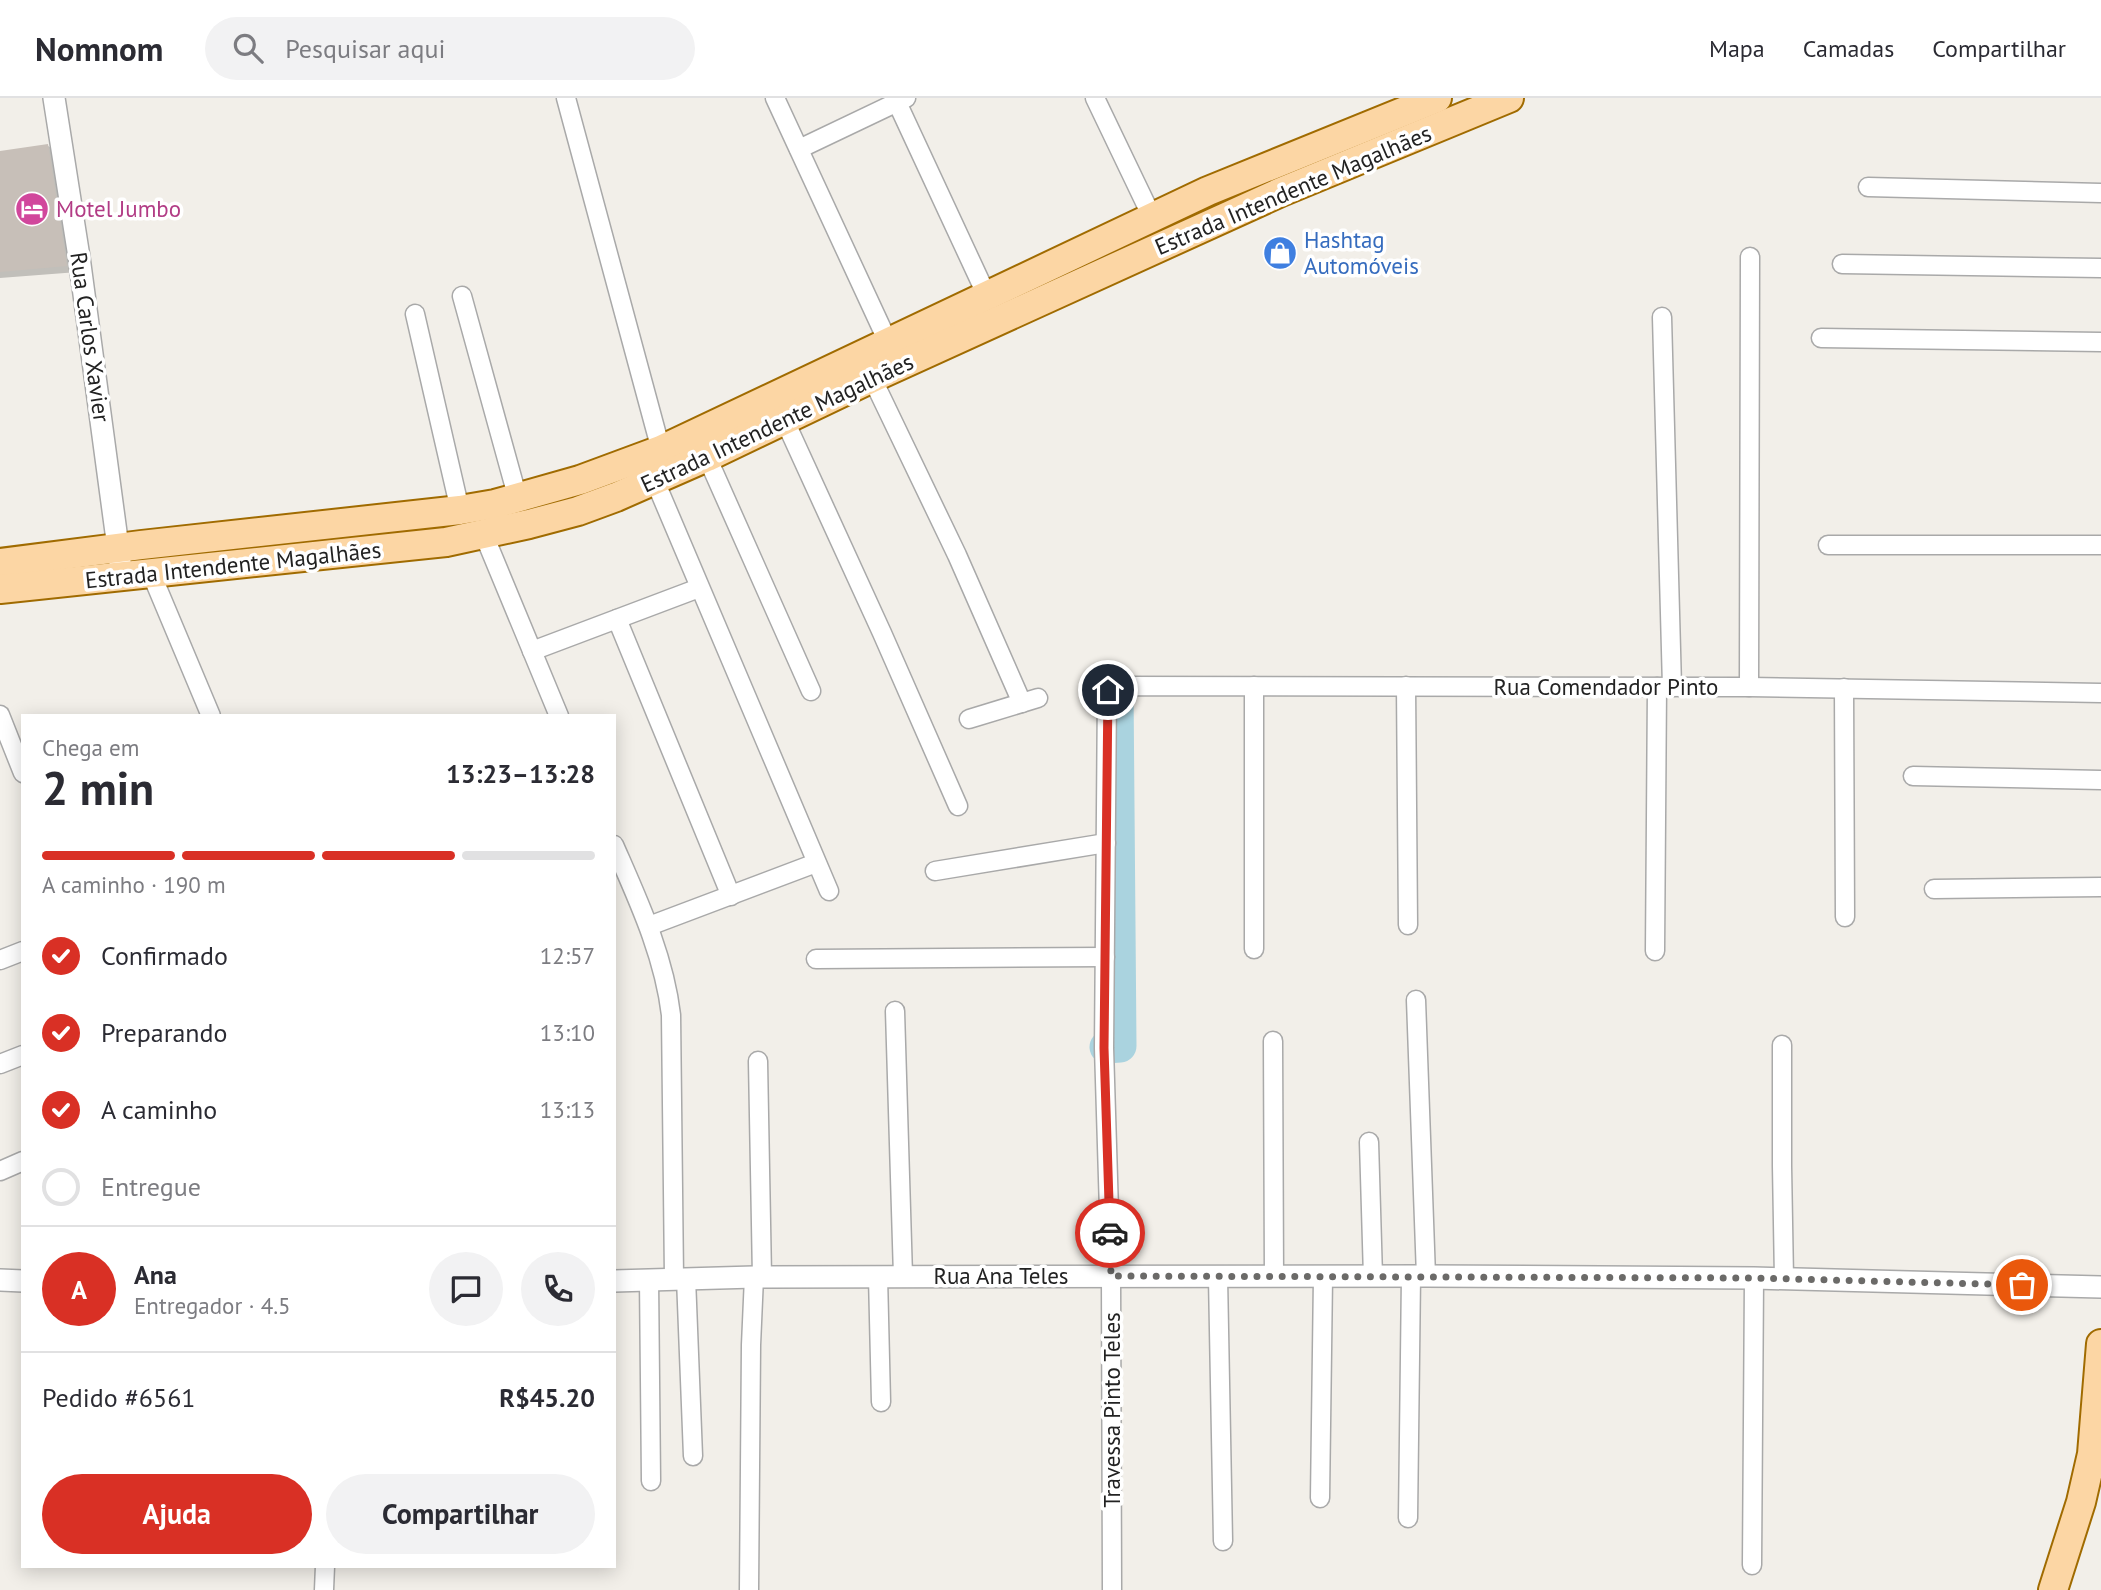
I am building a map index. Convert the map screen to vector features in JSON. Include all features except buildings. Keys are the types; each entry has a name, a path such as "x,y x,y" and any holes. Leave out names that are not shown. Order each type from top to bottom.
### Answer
{"main road":[{"name":"Estrada Intendente Magalhães","path":"0,563 460,510 518,499 580,480 661,450 1208,191 1437,98"},
{"name":"Estrada Intendente Magalhães","path":"0,589 408,547 484,535 578,511 655,481 873,378 1281,192 1502,99"},
{"path":"2053,1590 2081,1502 2092,1454 2101,1344"}],"street":[{"name":"Rua Carlos Xavier","path":"54,98 79,257 122,577"},
{"path":"566,98 661,450"},
{"path":"775,98 888,342"},
{"path":"1095,98 1152,217"},
{"path":"799,149 899,99 987,296"},
{"path":"1868,187 2101,192"},
{"path":"1749,687 1750,257"},
{"path":"1842,264 2101,268"},
{"path":"462,296 518,499"},
{"path":"415,314 460,510"},
{"path":"1655,951 1664,687 1662,317"},
{"path":"1821,338 2101,341"},
{"path":"873,378 1030,701 969,719"},
{"path":"785,421 958,806"},
{"path":"707,457 811,691"},
{"path":"655,481 829,891"},
{"path":"484,535 558,714"},
{"path":"1828,545 2101,545"},
{"path":"151,573 210,714"},
{"path":"532,651 699,588"},
{"path":"617,619 731,896"},
{"path":"1254,686 1254,949"},
{"path":"1406,686 1408,925"},
{"name":"Rua Comendador Pinto","path":"1112,687 1749,687 2101,693"},
{"name":"Travessa Pinto Teles","path":"1112,687 1107,691 1104,1048 1111,1276 1112,1590"},
{"path":"1844,688 1845,917"},
{"path":"0,715 21,768"},
{"path":"1913,776 2101,780"},
{"path":"936,872 1106,843"},
{"path":"616,850 649,926 668,987 680,1278 693,1456"},
{"path":"649,926 816,863"},
{"path":"1934,889 2101,887"},
{"path":"0,960 21,952"},
{"path":"816,959 1105,957"},
{"path":"1408,1518 1418,1276 1416,1000"},
{"path":"895,1010 903,1276"},
{"path":"1273,1041 1274,1277"},
{"path":"1782,1045 1784,1279"},
{"path":"0,1064 21,1056"},
{"path":"749,1590 751,1345 758,1277 758,1060"},
{"path":"1369,1142 1373,1277"},
{"path":"0,1171 21,1162"},
{"path":"878,1276 881,1402"},
{"name":"Rua Ana Teles","path":"616,1281 878,1276 1418,1276 1754,1278 2101,1287"},
{"path":"1218,1277 1223,1541"},
{"path":"1320,1498 1323,1277"},
{"path":"1752,1564 1754,1278"},
{"path":"649,1279 650,1480"},
{"path":"0,1280 21,1281"},
{"path":"324,1568 324,1590"}],"waterway":[{"path":"1106,1047 1120,1046 1117,687"}],"way so far":[{"path":"1110,1233 1111,1276 1754,1278 2022,1285"}],"place":[{"name":"Motel Jumbo","path":"32,209"},
{"name":"Hashtag Automóveis","path":"1280,253"}],"route":[{"path":"1108,690 1104,1048 1110,1233"}]}
